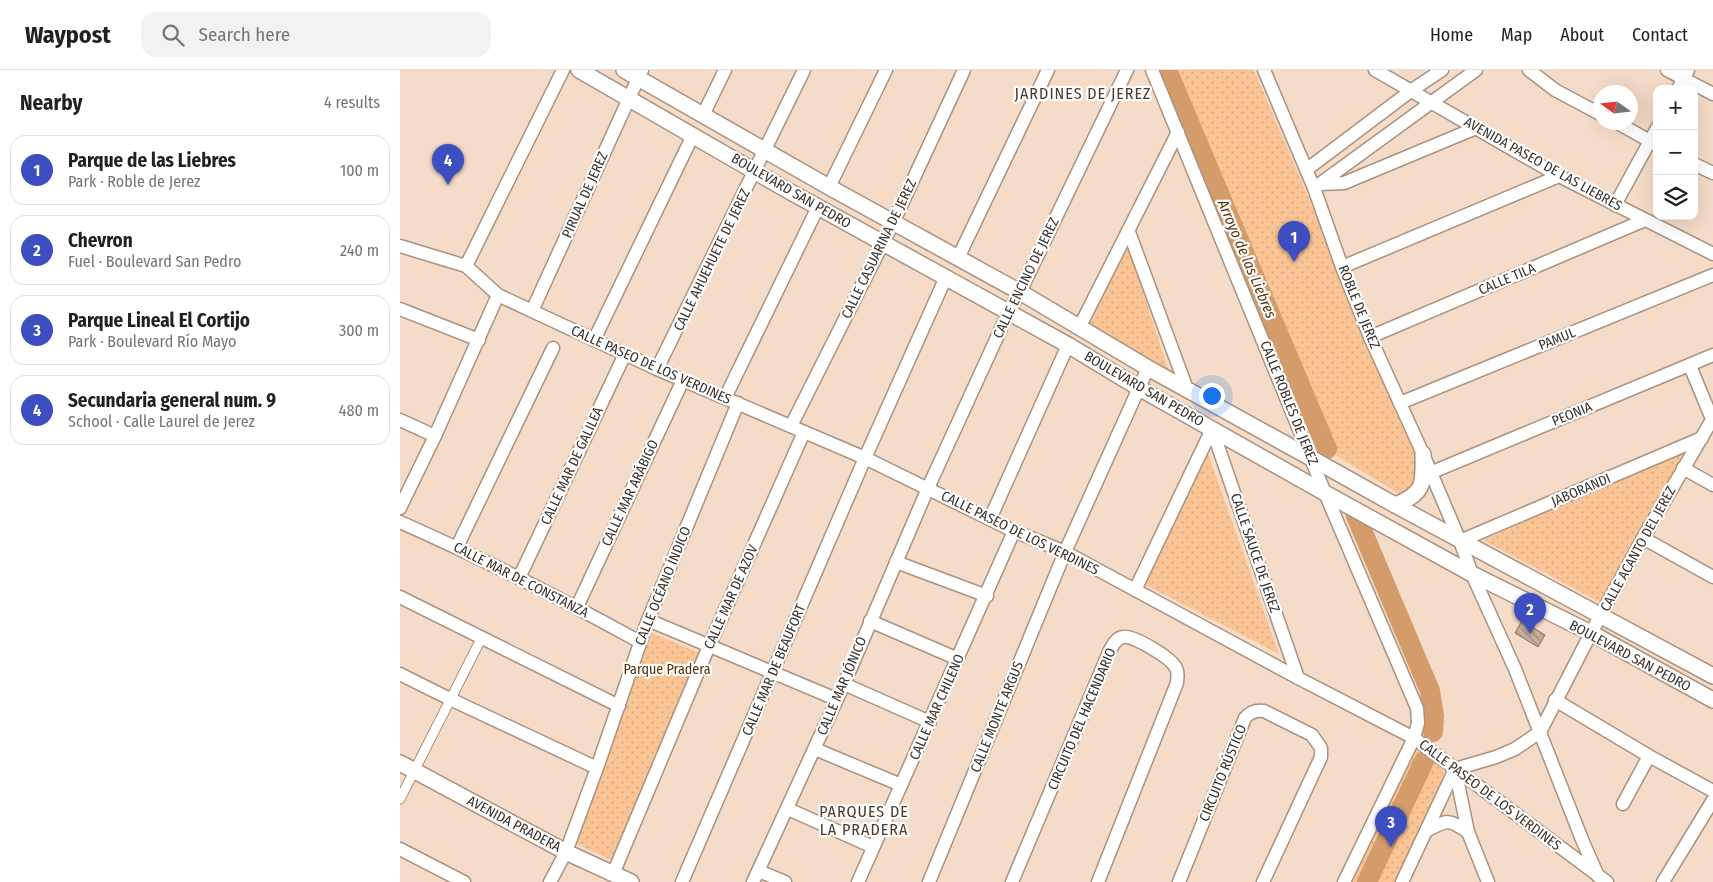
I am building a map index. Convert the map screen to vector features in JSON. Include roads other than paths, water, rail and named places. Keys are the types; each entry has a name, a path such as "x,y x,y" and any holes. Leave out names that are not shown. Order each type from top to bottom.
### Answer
{"street":[{"path":"466,266 563,70"},
{"name":"BOULEVARD SAN PEDRO","path":"579,70 818,207 1009,311 1139,388 1329,495 1472,574 1591,633 1713,700"},
{"name":"BOULEVARD SAN PEDRO","path":"624,70 640,74 703,116 1020,292 1148,368 1394,505 1713,676"},
{"path":"703,116 725,70"},
{"name":"CALLE AHUEHUETE DE JEREZ","path":"658,369 804,70"},
{"path":"829,187 886,70"},
{"name":"CALLE CASUARINA DE JEREZ","path":"791,426 893,223 964,70"},
{"path":"958,258 1048,70"},
{"name":"CALLE ENCINO DE JEREZ","path":"928,488 1009,311 1020,292 1127,70"},
{"name":"CALLE ROBLES DE JEREZ","path":"1152,70 1417,708 1419,741 1344,882"},
{"name":"ROBLE DE JEREZ","path":"1264,70 1306,170 1317,186 1342,267 1370,337 1423,454 1472,574 1515,669 1602,880"},
{"name":"AVENIDA PASEO DE LAS LIEBRES","path":"1376,70 1559,176 1713,254"},
{"path":"1306,170 1412,90 1442,70"},
{"path":"1317,186 1476,70"},
{"path":"1529,70 1555,90 1593,110"},
{"path":"1667,70 1713,94"},
{"name":"PIRUAL DE JEREZ","path":"532,312 640,74"},
{"path":"1317,186 1344,183 1476,128"},
{"path":"1615,205 1653,143 1630,130"},
{"path":"1079,328 1178,132"},
{"path":"594,340 693,135"},
{"path":"1698,166 1713,173"},
{"path":"1342,267 1559,176"},
{"path":"726,398 818,207"},
{"name":"CALLE TILA","path":"1370,337 1644,220"},
{"path":"1129,232 1187,389"},
{"name":"CALLE PASEO DE LOS VERDINES","path":"400,246 466,266 498,295 532,312 683,380 865,458 1014,531 1065,552 1419,741 1440,755 1455,769 1602,880"},
{"name":"PAMUL","path":"1400,403 1713,275"},
{"name":"CALLE MAR DE BEAUFORT","path":"682,882 865,458 946,276"},
{"path":"400,508 479,340 498,295"},
{"path":"400,309 479,340"},
{"path":"990,519 1068,345"},
{"path":"457,548 553,348"},
{"name":"CALLE MAR DE GALILEA","path":"519,578 625,354"},
{"name":"PEONIA","path":"1430,472 1713,355"},
{"path":"1690,366 1713,418"},
{"name":"CALLE MONTE ARGUS","path":"929,882 1065,552 1148,368"},
{"name":"CALLE MAR ARÁBIGO","path":"577,607 683,380"},
{"name":"CALLE OCÉANO ÍNDICO","path":"550,882 566,852 620,706 648,620 738,403"},
{"name":"CALLE ACANTO DEL JEREZ","path":"1540,732 1555,700 1643,538 1713,418"},
{"path":"400,420 434,436"},
{"path":"1135,590 1212,429"},
{"name":"CALLE SAUCE DE JEREZ","path":"1212,429 1298,678"},
{"name":"CALLE MAR DE AZOV","path":"623,879 709,646 804,432"},
{"name":"JABORANDI","path":"1460,541 1702,438"},
{"path":"1394,505 1412,498 1418,489 1424,476 1423,454"},
{"path":"1683,468 1713,485"},
{"name":"CALLE MAR JÓNICO","path":"756,876 844,684 928,488"},
{"name":"CALLE MAR DE CONSTANZA","path":"400,522 519,578 640,642"},
{"name":"CALLE MAR CHILENO","path":"858,882 987,596 1014,531"},
{"path":"1643,538 1713,577"},
{"path":"896,562 987,596"},
{"path":"400,597 620,706"},
{"path":"648,620 836,699"},
{"path":"870,621 958,659"},
{"path":"400,800 482,637"},
{"name":"CIRCUITO DEL HACENDARIO","path":"1012,882 1110,650 1118,639 1128,637 1137,640 1175,665 1178,672 1177,683 1098,882"},
{"path":"400,674 597,768"},
{"path":"844,684 930,722"},
{"path":"1555,700 1649,756 1713,791"},
{"name":"CIRCUITO RÚSTICO","path":"1179,882 1245,718 1253,712 1260,710 1312,735 1321,748 1321,757 1263,882"},
{"path":"1402,882 1455,769 1496,757 1515,749 1540,732"},
{"path":"815,748 901,785"},
{"path":"1623,804 1649,756"},
{"name":"AVENIDA PRADERA","path":"400,763 566,852 623,879"},
{"path":"1455,769 1468,832 1488,882"},
{"path":"1663,882 1713,800"},
{"path":"788,809 873,847"},
{"path":"1426,831 1446,821 1455,823 1468,832"},
{"path":"400,849 464,882"},
{"path":"756,876 785,882"}],"waterway":[{"name":"Arroyo de las Liebres","path":"1167,70 1327,449"},
{"name":"Arroyo de las Liebres","path":"1356,516 1430,691 1434,716 1433,732"},
{"name":"Arroyo de las Liebres","path":"1367,882 1424,761"}],"place":[{"name":"Secundaria general num. 9","path":"448,185"},
{"name":"Parque de las Liebres","path":"1294,262"},
{"name":"Chevron","path":"1530,634"},
{"name":"Parque Lineal El Cortijo","path":"1391,847"}],"district":[{"name":"JARDINES DE JEREZ","path":"1083,93"},
{"name":"PARQUES DE LA PRADERA","path":"864,820"}],"park label":[{"name":"Parque Pradera","path":"667,669"}]}
